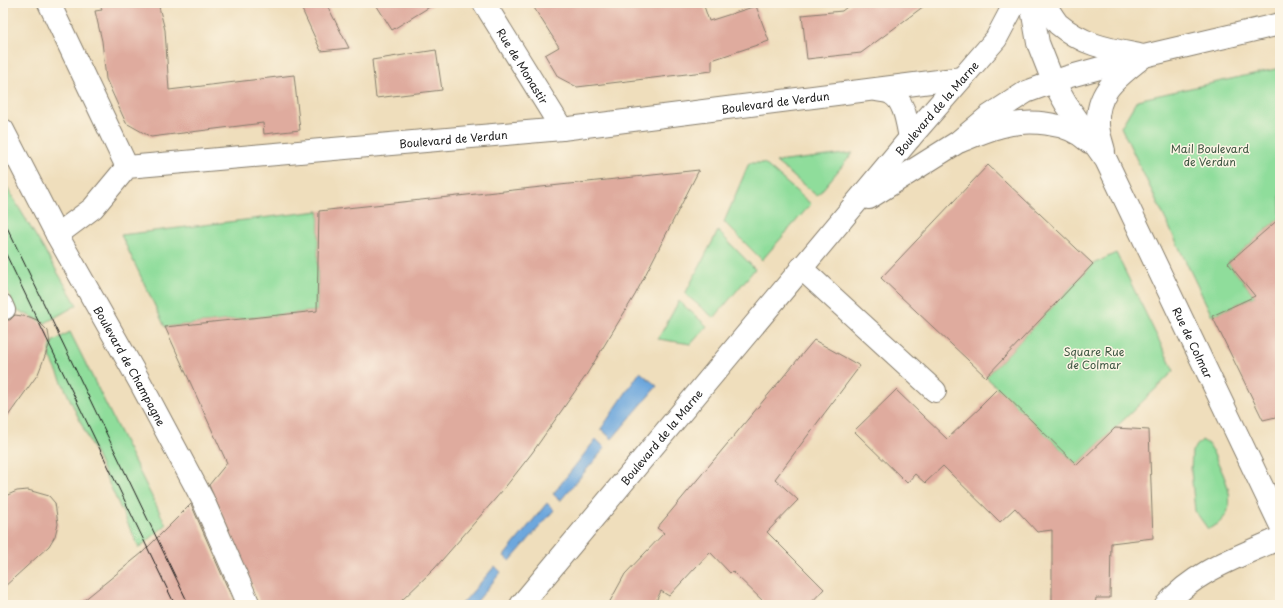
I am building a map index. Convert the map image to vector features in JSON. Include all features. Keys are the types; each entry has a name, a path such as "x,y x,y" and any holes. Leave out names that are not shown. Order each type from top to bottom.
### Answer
{"street":[{"path":"49,3 127,167 93,208 57,235"},
{"name":"Rue de Monastir","path":"484,3 562,129"},
{"name":"Boulevard de la Marne","path":"522,605 801,268 910,138 996,39 1015,3"},
{"name":"Rue de Colmar","path":"1031,3 1038,43 1053,81 1066,104 1106,160 1280,524"},
{"path":"1044,3 1058,23 1080,39 1104,49 1144,56"},
{"name":"Boulevard de la Marne","path":"852,209 958,142 989,116 1026,92 1053,81 1144,56 1280,24"},
{"name":"Rue de Colmar","path":"1106,160 1098,125 1099,103 1107,88 1144,56"},
{"name":"Boulevard de Verdun","path":"127,167 562,129 962,78"},
{"path":"877,90 890,93 898,101 904,112 910,138"},
{"name":"Boulevard de la Marne","path":"958,142 999,126 1054,124 1073,130 1088,140 1106,160"},
{"name":"Boulevard de Champagne","path":"3,130 9,155 57,235 141,384 203,500 249,605"},
{"path":"801,268 935,391"},
{"path":"1166,605 1178,592 1197,577 1280,538"}],"green space":[{"name":"Mail Boulevard de Verdun","path":"1280,68 1280,218 1228,263 1255,296 1212,316 1121,127 1137,100"},
{"path":"853,153 817,196 776,162"},
{"path":"749,163 764,163 811,204 762,260 724,222"},
{"path":"3,181 77,305 45,323 15,309 3,280"},
{"path":"319,211 317,311 165,327 121,235"},
{"path":"718,231 755,269 714,318 685,294"},
{"name":"Square Rue de Colmar","path":"1116,253 1174,371 1077,465 986,377 1093,264"},
{"path":"679,301 707,326 691,344 658,339"},
{"path":"70,332 166,525 139,548 49,354 52,342"},
{"path":"1202,440 1208,444 1212,450 1224,476 1229,495 1227,513 1220,522 1208,529 1195,511 1191,471 1192,451"}],"water":[{"path":"640,372 657,386 612,439 601,429"},
{"path":"596,439 605,448 560,501 553,494"},
{"path":"547,503 554,510 510,561 504,556"},
{"path":"495,566 501,572 474,605 461,605"}],"building":[{"path":"99,3 158,3 165,30 169,90 294,75 300,130 264,134 263,123 151,137 126,123 106,79 102,41 95,11 102,10"},
{"path":"299,3 326,3 349,48 321,51"},
{"path":"375,3 436,3 392,30"},
{"path":"531,3 703,3 709,21 756,6 769,41 712,60 712,71 577,87 558,77 545,55 559,47"},
{"path":"852,3 928,3 861,53 807,59 802,15 842,11"},
{"path":"436,50 442,90 376,98 372,60"},
{"path":"988,165 1093,264 986,377 881,278"},
{"path":"699,170 635,295 585,377 532,453 503,490 435,568 397,605 261,605 209,485 227,463 165,327 317,311 319,211"},
{"path":"1280,218 1280,416 1263,420 1212,316 1255,296 1228,263"},
{"path":"15,315 30,317 37,320 48,331 50,343 38,374 3,423 3,320 10,320"},
{"path":"814,340 860,366 775,479 798,500 767,532 824,589 809,605 767,605 732,571 730,573 710,552 669,596 661,591 654,605 608,605 625,574 664,533 657,528"},
{"path":"998,388 1077,465 1115,428 1149,430 1153,538 1111,543 1110,598 1096,598 1095,605 1052,605 1052,530 1037,532 1015,508 1000,522 943,466 925,483 915,474 907,483 854,431 896,390 947,439 981,407 980,406"},
{"path":"28,490 49,496 55,503 58,524 55,536 49,546 3,588 3,497 17,491"},
{"path":"191,504 235,605 78,605 142,553"}],"tram line":[{"path":"3,219 189,605"},
{"path":"3,248 175,605"}]}
